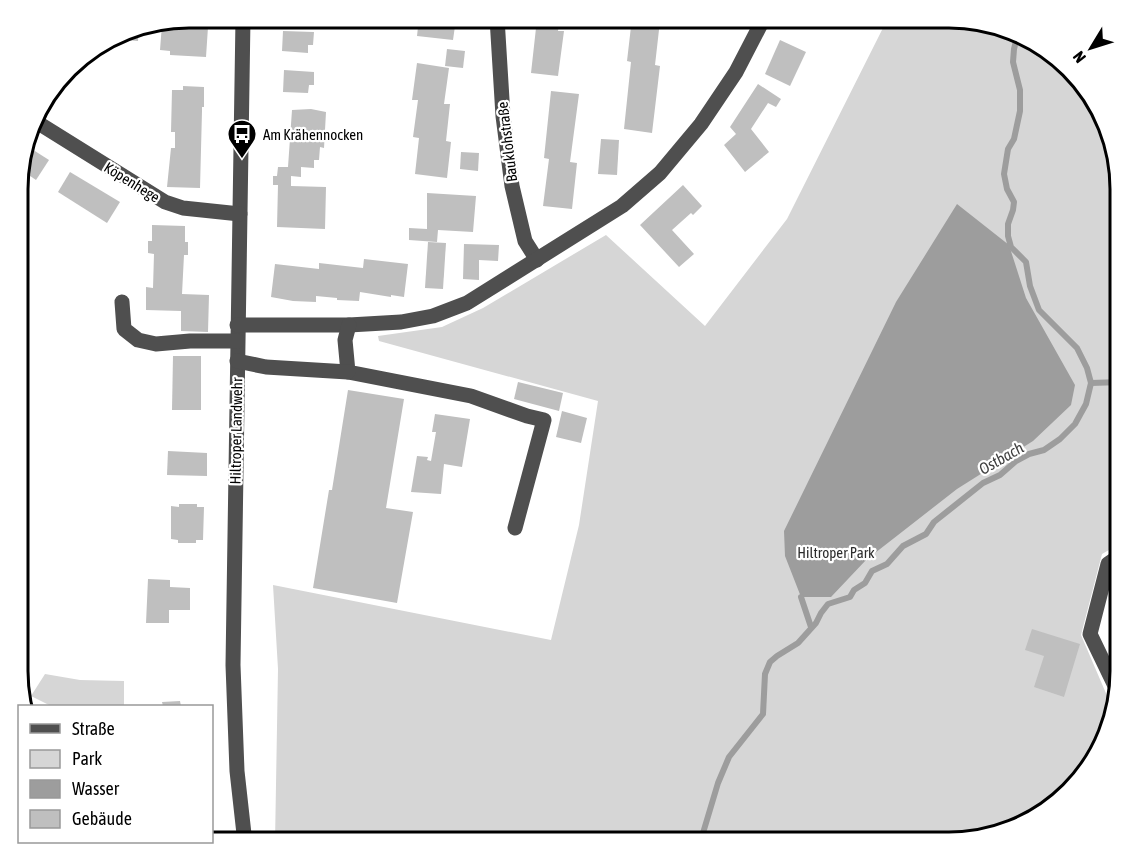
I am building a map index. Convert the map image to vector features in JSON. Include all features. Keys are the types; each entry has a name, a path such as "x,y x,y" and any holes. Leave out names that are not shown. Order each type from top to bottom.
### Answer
{"street":[{"name":"Hiltroper Landwehr","path":"243,29 232,665 237,771 244,832"},
{"name":"Bauklohstraße","path":"498,29 503,116 512,186 525,241 537,260"},
{"path":"237,325 349,325 402,322 433,316 467,303 622,206 660,173 707,116 736,72 758,29"},
{"name":"Köpenhege","path":"42,125 165,202 183,208 240,214"},
{"path":"122,302 124,329 138,340 156,344 237,341"},
{"path":"348,372 345,340 349,325"},
{"path":"237,361 267,367 348,372 471,396 526,416 544,420 516,528"},
{"path":"1110,563 1090,634 1110,674"}],"green space":[{"name":"Hiltroper Park","path":"882,29 960,29 991,34 1030,50 1056,68 1061,74 1061,78 1065,78 1077,91 1094,118 1105,148 1109,168 1110,549 1102,554 1081,635 1108,698 1098,733 1089,752 1071,778 1056,793 1021,816 1001,824 971,831 275,832 278,669 273,585 551,640 579,525 598,401 379,341 378,336 442,327 483,308 606,235 705,326 787,219"},
{"path":"45,674 80,680 124,681 124,705 49,705 31,696"}],"water":[{"path":"957,204 1009,245 1026,298 1075,385 1071,405 1033,441 957,489 866,560 831,597 801,597 785,556 784,531 896,302"}],"building":[{"path":"208,29 206,57 170,55 170,51 160,50 161,32"},
{"path":"418,29 455,29 453,40 417,36"},
{"path":"536,29 564,31 558,76 531,73"},
{"path":"631,29 659,29 655,65 660,66 652,133 624,129 631,62 627,61"},
{"path":"283,31 314,32 313,45 308,45 308,53 282,51"},
{"path":"780,40 806,52 790,86 765,74"},
{"path":"447,49 465,51 463,68 445,66"},
{"path":"417,63 449,68 444,104 450,104 446,141 451,142 447,178 415,174 419,138 413,137 418,100 412,100"},
{"path":"284,70 314,72 314,85 309,85 308,93 283,92"},
{"path":"758,84 781,99 776,107 768,103 751,129 769,152 745,172 724,145 736,134 730,127"},
{"path":"183,86 204,87 200,188 167,187 171,148 175,148 175,132 171,132 172,90 183,90"},
{"path":"551,91 579,94 570,162 577,163 572,209 543,206 549,159 544,158"},
{"path":"311,109 326,112 324,148 320,147 319,160 314,160 314,168 301,167 301,177 291,176 291,186 326,187 325,229 277,227 278,185 273,185 273,176 277,176 278,167 288,167 292,110"},
{"path":"601,139 619,140 617,175 598,174"},
{"path":"34,150 49,160 36,180 29,175"},
{"path":"461,152 479,153 478,171 460,169"},
{"path":"70,172 120,202 107,223 58,192"},
{"path":"683,185 702,206 672,230 694,254 679,267 640,225"},
{"path":"427,193 476,196 473,232 438,230 437,242 409,240 409,228 427,229"},
{"path":"152,225 185,226 188,255 184,255 182,294 209,295 208,332 181,331 181,311 146,310 146,287 153,288 154,254 148,253 148,241 152,241"},
{"path":"428,242 446,243 443,289 425,288"},
{"path":"464,244 499,245 498,261 479,260 479,280 463,279"},
{"path":"364,259 408,264 404,297 360,292 359,301 316,296 316,302 271,297 275,264 319,269 319,263 363,268"},
{"path":"173,356 201,356 201,410 172,410"},
{"path":"518,382 563,393 559,411 514,399"},
{"path":"348,390 404,399 386,508 413,512 397,603 313,588"},
{"path":"562,411 587,418 581,443 556,437"},
{"path":"435,414 470,419 462,467 444,464 441,494 411,492 417,456 428,457 427,460 431,461 436,432 432,432"},
{"path":"168,451 207,453 207,476 167,475"},
{"path":"179,504 197,504 197,507 204,507 203,540 196,540 196,543 178,543 178,540 171,539 171,506 179,507"},
{"path":"148,579 170,580 170,587 190,588 190,610 169,610 169,623 146,623"},
{"path":"1032,629 1080,644 1064,697 1034,687 1044,656 1025,650"},
{"path":"180,701 181,705 163,705 162,702"}],"waterway":[{"name":"Ostbach","path":"703,832 718,783 729,757 763,714 765,674 770,662 798,643 816,623 828,604 850,597 854,590 865,583 872,571 887,564 903,546 926,534 934,522 983,483 1000,475 1016,461 1044,450 1060,439 1075,424 1086,404 1091,383 1087,368 1077,348 1039,310 1030,286 1026,262 1011,247 1008,236 1008,224 1014,202 1007,189 1004,174 1008,149 1014,139 1020,111 1020,90 1013,62 1015,43"},
{"path":"1091,383 1110,382"},
{"path":"801,597 811,627"}],"place":[{"name":"Am Krähennocken","path":"242,160"}]}
